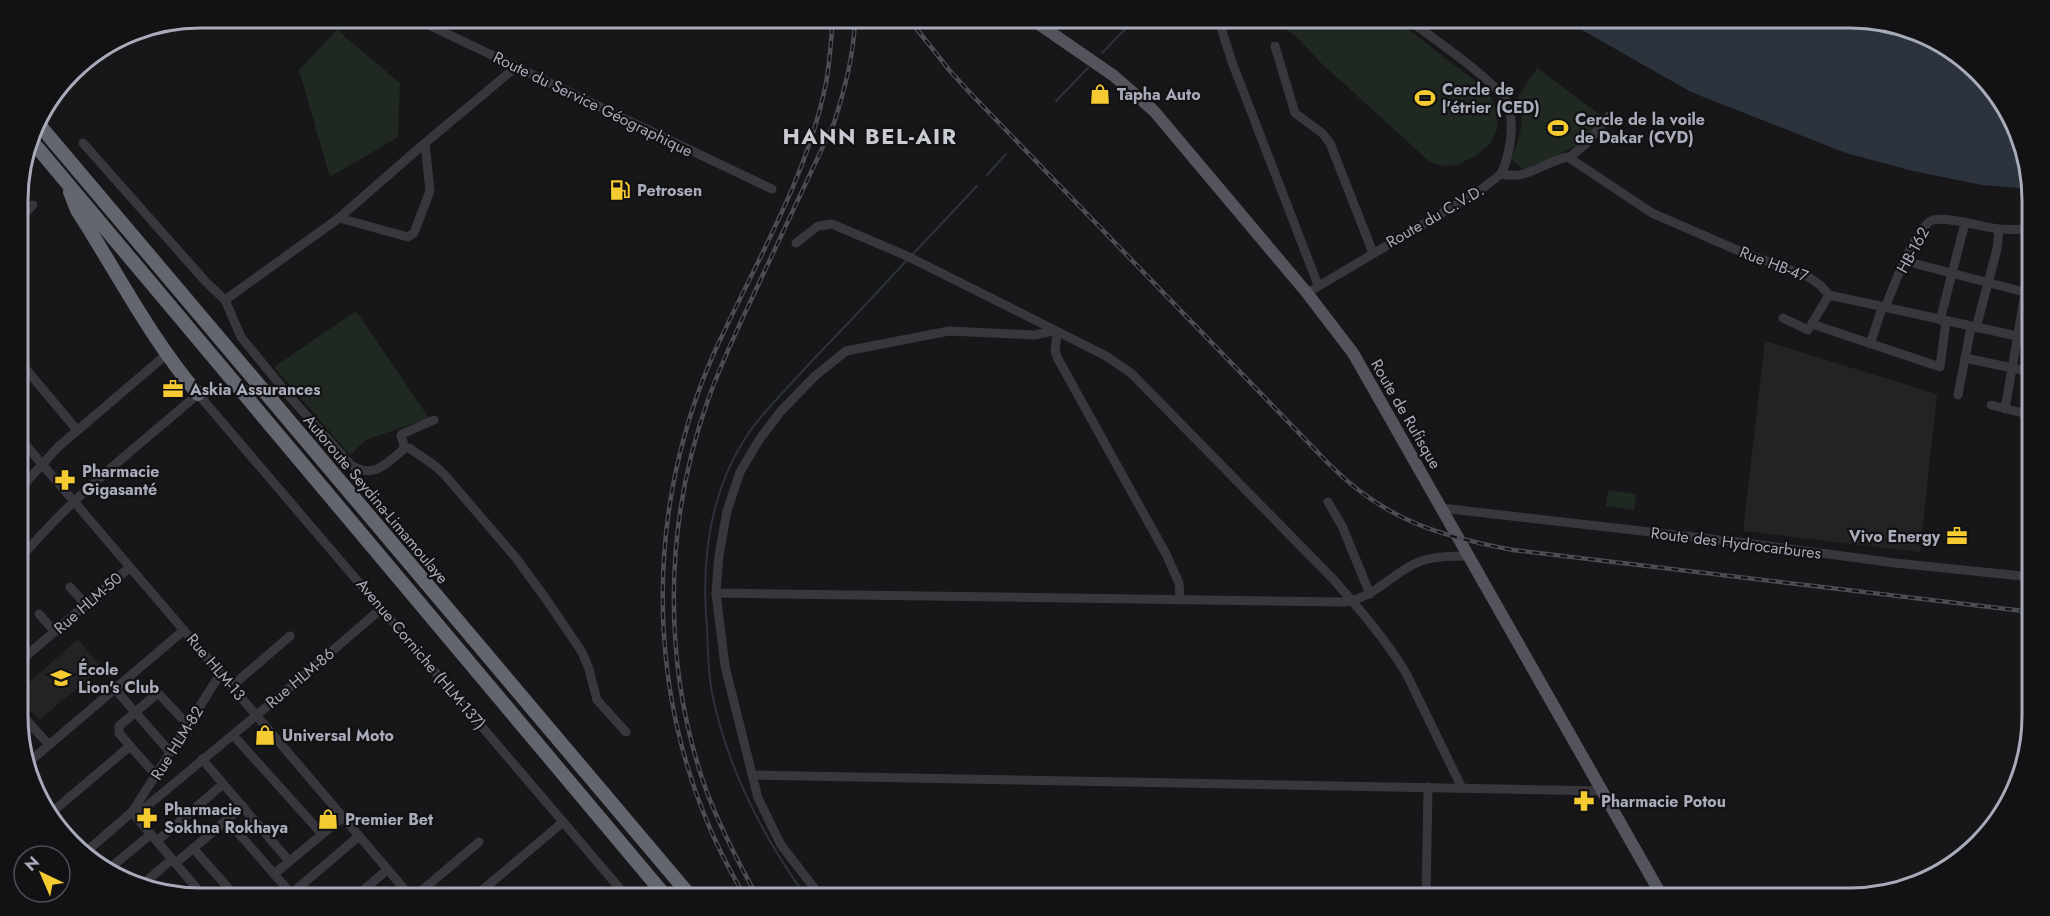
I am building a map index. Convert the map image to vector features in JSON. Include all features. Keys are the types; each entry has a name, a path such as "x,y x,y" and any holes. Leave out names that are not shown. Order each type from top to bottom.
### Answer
{"highway":[{"name":"Autoroute Seydina-Limamoulaye","path":"44,130 683,888"},
{"name":"Autoroute Seydina-Limamoulaye","path":"37,147 658,888"},
{"path":"66,182 77,210 167,354 198,394"}],"main road":[{"name":"Route de Rufisque","path":"1045,28 1129,88 1154,111 1307,293 1353,353 1657,887"}],"street":[{"path":"1221,28 1318,285"},
{"path":"1419,28 1484,78 1508,104 1509,153 1501,174"},
{"name":"Route du Service Géographique","path":"437,29 772,189"},
{"path":"1275,46 1295,112 1323,133 1330,143 1372,253"},
{"path":"225,300 339,218 424,143 516,67"},
{"name":"Route du C.V.D.","path":"1307,293 1479,190 1501,174 1526,175 1568,157 1588,142 1609,116"},
{"path":"83,143 206,282 225,300 241,336 290,397 351,465 363,471 375,470 405,448"},
{"path":"339,218 408,237 414,233 430,191 424,143"},
{"name":"Rue HB-47","path":"1568,157 1652,213 1737,250 1809,277 1829,295 2022,338"},
{"path":"29,209 33,205"},
{"name":"HB-162","path":"1870,344 1883,308 1905,261 1920,231 1928,222 1940,219 1999,229 2022,229"},
{"path":"1783,318 1940,367 1943,321 1965,223"},
{"path":"796,243 818,226 832,224 911,259 1106,356 1131,374 1334,580 1396,656 1462,788"},
{"path":"1958,395 1965,358 1997,249 1999,229"},
{"path":"1905,261 2022,292"},
{"path":"1810,327 1829,295"},
{"path":"2005,409 2022,319"},
{"path":"814,888 781,845 758,798 725,666 716,593 726,511 740,472 759,440 781,411 831,361 854,348 882,345 949,331 1038,335 1055,332"},
{"path":"1055,332 1055,351 1058,359 1166,554 1179,583 1180,600"},
{"path":"28,479 77,430 167,354"},
{"path":"1965,358 2022,371"},
{"path":"29,372 77,430"},
{"path":"28,549 73,502 198,394"},
{"name":"Avenue Corniche (HLM-137)","path":"198,394 619,888"},
{"path":"1991,405 2022,413"},
{"path":"405,448 402,434 434,420"},
{"name":"Rue HLM-13","path":"29,448 403,888"},
{"path":"405,448 440,469 516,558 582,652 597,700 626,732"},
{"path":"1328,502 1342,526 1370,594"},
{"name":"Route des Hydrocarbures","path":"1441,508 1746,543 1884,562 2022,576"},
{"path":"716,593 1352,601 1370,594 1420,561 1440,557 1468,556"},
{"name":"Rue HLM-50","path":"28,653 129,568"},
{"path":"70,586 86,605"},
{"name":"Rue HLM-86","path":"91,848 233,735 382,608"},
{"path":"39,614 55,632"},
{"path":"34,758 184,630"},
{"path":"232,686 290,636"},
{"name":"Rue HLM-82","path":"134,814 170,752 221,673"},
{"path":"116,689 170,752"},
{"path":"156,775 117,730 119,726 158,693 188,724"},
{"path":"29,722 49,745"},
{"path":"233,735 322,834"},
{"path":"56,807 130,746"},
{"path":"202,759 289,861"},
{"path":"752,775 1601,791"},
{"path":"115,865 154,838 223,784"},
{"path":"1426,887 1428,787"},
{"path":"150,880 193,848 243,806"},
{"path":"134,814 196,888"},
{"path":"274,874 343,817"},
{"path":"227,820 286,888"},
{"path":"485,888 563,822"},
{"path":"302,888 359,836"},
{"path":"424,888 479,842"},
{"path":"193,848 228,888"},
{"path":"366,888 387,870"}],"shaded area":[{"name":"Cercle de l'étrier (CED)","path":"1285,28 1406,28 1486,89 1496,107 1498,127 1490,144 1475,156 1457,165 1444,166 1430,162 1320,62 1297,37"},
{"path":"1579,28 1850,28 1883,32 1905,38 1936,52 1954,64 1986,96 1998,114 2016,156 2021,188 1982,185 1913,171 1846,153 1691,92"},
{"path":"337,30 400,83 398,137 330,177 299,70"},
{"name":"Cercle de la voile de Dakar (CVD)","path":"1537,68 1603,117 1583,143 1524,170 1511,159 1521,129 1520,106 1517,98"},
{"path":"356,311 429,418 366,440 350,455 274,367"},
{"path":"1765,341 1937,394 1920,552 1743,531"},
{"path":"1608,490 1636,494 1634,510 1606,506"},
{"name":"École Lion's Club","path":"78,639 102,668 39,720 28,708 28,684"}],"waterway":[{"path":"1102,53 1126,28"},
{"path":"1056,101 1088,68"},
{"path":"987,175 1006,154"},
{"path":"912,255 977,186"},
{"path":"800,888 776,851 749,800 727,748 719,721 710,677 705,604 710,530 723,482 733,459 753,427 908,259"}],"railway":[{"path":"741,888 713,835 688,768 672,699 664,629 664,559 672,488 689,420 714,353 778,221 806,153 826,83 832,29"},
{"path":"752,888 716,816 691,740 681,692 675,642 676,544 693,447 708,400 732,341 834,123 848,71 854,29"},
{"path":"916,29 973,96 1328,463 1349,482 1391,511 1436,531 1513,550 2022,611"}],"place":[{"name":"Tapha Auto","path":"1100,94"},
{"name":"Cercle de l'étrier (CED)","path":"1425,98"},
{"name":"Cercle de la voile de Dakar (CVD)","path":"1558,128"},
{"name":"Petrosen","path":"620,190"},
{"name":"Askia Assurances","path":"173,389"},
{"name":"Pharmacie Gigasanté","path":"65,480"},
{"name":"Vivo Energy","path":"1957,536"},
{"name":"École Lion's Club","path":"61,678"},
{"name":"Universal Moto","path":"265,735"},
{"name":"Pharmacie Potou","path":"1584,801"},
{"name":"Pharmacie Sokhna Rokhaya","path":"147,818"},
{"name":"Premier Bet","path":"328,819"}],"district":[{"name":"HANN BEL-AIR","path":"870,136"}]}
